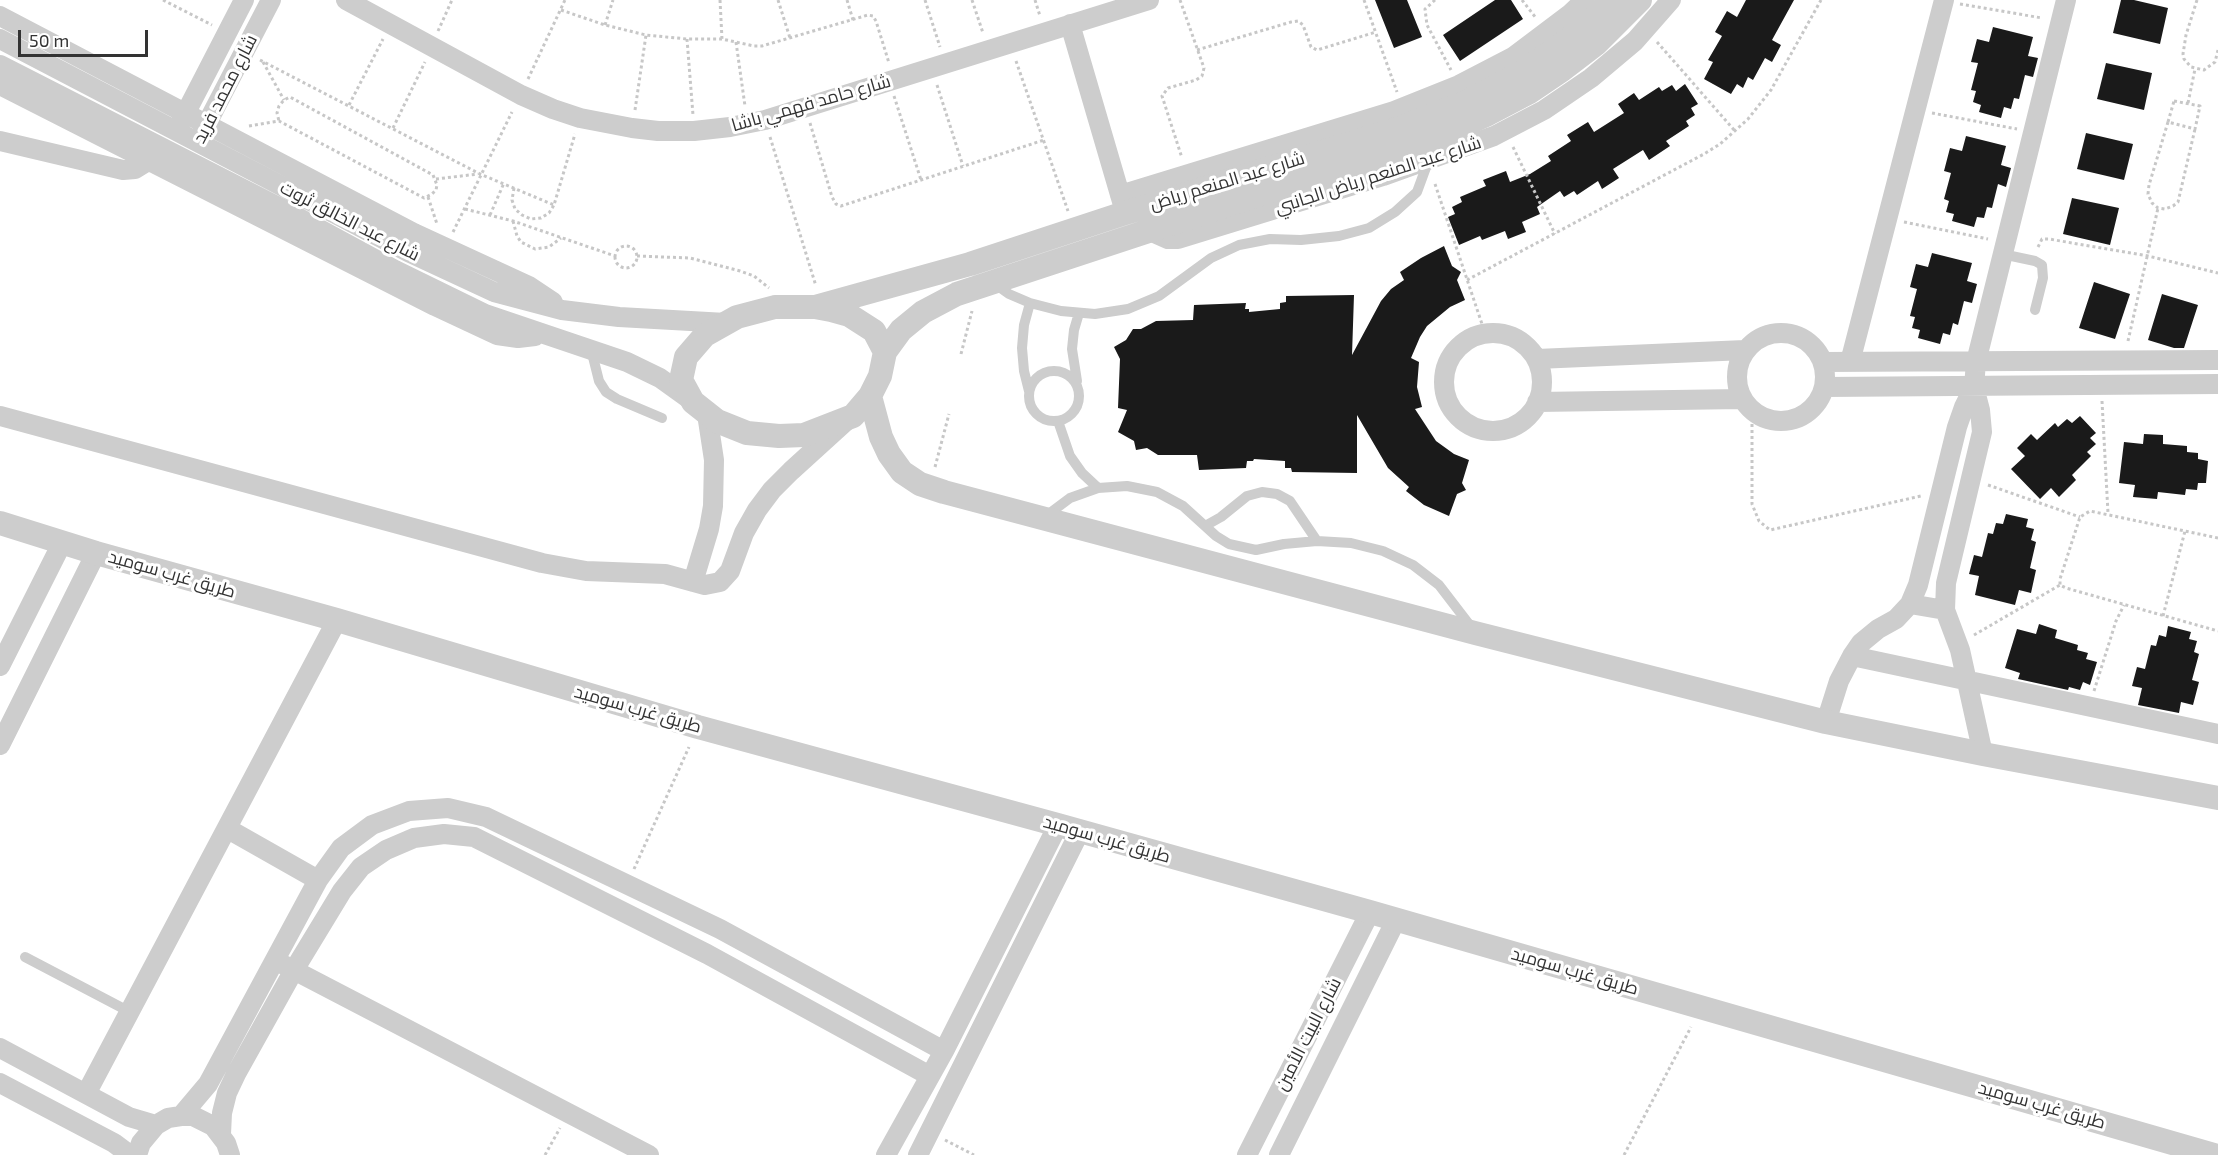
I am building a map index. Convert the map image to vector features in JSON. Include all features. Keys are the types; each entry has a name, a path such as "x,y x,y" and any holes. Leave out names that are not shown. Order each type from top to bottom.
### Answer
{"street":[{"name":"شارع محمد فريد","path":"158,159 181,123 244,0"},
{"name":"شارع محمد فريد","path":"183,169 271,0"},
{"name":"شارع حامد فهمي باشا","path":"346,0 521,95 553,109 580,118 632,128 694,131 756,122 1149,0"},
{"path":"1123,204 1188,174 1399,116 1513,57 1585,0"},
{"name":"شارع عبد المنعم رياض","path":"810,306 951,270 1075,229 1123,204 1399,116 1462,104 1524,71 1583,29 1612,0"},
{"name":"شارع عبد المنعم رياض","path":"885,352 901,330 923,312 986,284 1141,234 1244,209 1446,133 1488,114 1528,93 1596,45 1640,0"},
{"name":"شارع عبد المنعم رياض الجانبي","path":"1244,209 1428,162 1505,131 1544,110 1591,78 1635,41 1671,0"},
{"path":"1826,722 1839,681 1852,656 1861,643 1878,628 1896,619 1910,604 1918,585 1957,427 1974,387 1976,362 2066,0"},
{"path":"1850,362 1944,1"},
{"path":"0,16 181,123"},
{"path":"1070,24 1123,204 1141,234"},
{"name":"شارع عبد الخالق ثروت","path":"0,39 201,133 408,252 494,292 562,310 619,317 726,323"},
{"name":"شارع عبد الخالق ثروت","path":"0,65 158,159 485,314 627,362 660,378 700,408"},
{"path":"0,85 158,159"},
{"path":"201,133 529,286 547,296 562,310"},
{"path":"0,141 123,170 135,169 158,159"},
{"path":"0,416 542,564 586,571 665,574 705,585 713,584 726,577 744,533 772,490 853,416 870,396 880,376 885,352 874,331 858,320 849,315 810,306 775,308 737,317 705,335 686,357 681,381 700,408 717,421 747,433 779,436 804,435 853,416"},
{"path":"1485,333 1500,333 1515,338 1537,359 1542,381 1537,402 1523,420 1502,430 1486,430 1471,426 1459,418 1444,391 1444,375 1449,360 1457,348 1485,333"},
{"path":"1794,334 1807,341 1823,362 1824,387 1818,401 1808,412 1794,419 1779,421 1765,418 1747,405 1737,387 1736,374 1745,350 1755,341 1767,335 1794,334"},
{"path":"1537,359 1745,350"},
{"path":"1823,362 2218,360"},
{"path":"1824,387 2218,384"},
{"path":"1974,387 1980,410 1982,432 1946,583 1945,610 1958,644 1983,754"},
{"path":"870,396 881,437 889,454 902,472 920,484 930,487 1043,519 1224,555 1475,633 1826,722 2218,798"},
{"path":"1537,402 1747,405"},
{"path":"693,582 709,530 713,507 714,460 700,408"},
{"name":"طريق غرب سوميد","path":"0,523 96,553 337,620 698,727 1069,828 1702,1007 2160,1147 2201,1153"},
{"path":"0,666 62,543"},
{"path":"0,745 96,553"},
{"path":"1910,604 1945,610"},
{"path":"86,1094 337,620"},
{"path":"1852,656 2218,734"},
{"path":"181,1116 208,1084 318,880 341,848 372,825 409,811 448,808 486,817 720,929 937,1063"},
{"path":"886,1155 1069,828"},
{"path":"918,1155 960,1074 1069,828"},
{"path":"228,829 318,880"},
{"path":"221,1134 222,1113 227,1093 294,970 342,891 361,867 386,850 414,838 444,834 474,837 707,954 960,1074"},
{"name":"شارع البيت الأمين","path":"1247,1155 1370,912"},
{"name":"شارع البيت الأمين","path":"1279,1155 1396,920"},
{"path":"707,954 720,929"},
{"path":"274,960 649,1155"},
{"path":"0,1048 129,1117 156,1125"},
{"path":"0,1083 114,1143 130,1155"},
{"path":"138,1155 141,1143 156,1125 168,1118 181,1116 204,1120 221,1134 230,1154"}],"lane":[{"path":"986,284 1030,303 1061,311 1095,314 1128,309 1159,296 1212,258 1239,245 1270,239 1301,240 1340,236 1369,228 1395,212 1417,192 1428,162"},
{"path":"2004,248 2042,265 2043,278 2034,310"},
{"path":"1029,393 1022,348 1024,325 1030,303"},
{"path":"1078,385 1064,372 1054,370 1045,372 1031,384 1029,402 1033,411 1048,421 1058,421 1067,418 1078,403 1078,385 1073,367 1072,349 1079,313"},
{"path":"591,349 599,381 606,392 662,418"},
{"path":"1058,421 1070,456 1082,473 1098,488"},
{"path":"1043,519 1070,498 1098,488 1127,486 1157,492 1183,506 1216,537 1224,555 1284,544 1317,541 1350,543 1372,548 1413,565 1439,585 1475,633"},
{"path":"1205,526 1221,517 1247,496 1262,492 1270,493 1290,501 1317,541"},
{"path":"25,957 130,1012"}],"path":[{"path":"163,0 227,33"},
{"path":"393,128 452,0"},
{"path":"446,248 566,0"},
{"path":"604,26 613,0"},
{"path":"720,0 722,39"},
{"path":"778,0 790,38"},
{"path":"847,0 853,20"},
{"path":"925,0 938,65 963,166"},
{"path":"972,0 988,50"},
{"path":"1180,0 1203,69 1202,76 1168,88 1162,96 1188,174"},
{"path":"1364,0 1376,32 1399,116"},
{"path":"1435,0 1425,9 1427,25 1459,85"},
{"path":"1467,280 1704,154 1735,131 1748,119 1771,90 1821,0"},
{"path":"2197,0 2183,54 2187,63 2195,69 2204,70 2215,62 2218,50"},
{"path":"1944,1 2061,21"},
{"path":"561,10 604,26 646,35 687,39 722,39 762,46 868,15 873,16 921,180"},
{"path":"1197,50 1298,21 1303,25 1311,47 1317,50 1376,32"},
{"path":"349,105 390,24"},
{"path":"1646,29 1735,131"},
{"path":"632,128 646,35"},
{"path":"687,39 694,131"},
{"path":"736,42 756,122 810,306"},
{"path":"1010,43 1075,229"},
{"path":"244,52 480,174 554,204"},
{"path":"262,60 284,100"},
{"path":"2188,103 2195,69"},
{"path":"290,97 433,175 436,190 424,198 279,121 277,113 284,100 290,97"},
{"path":"2174,101 2200,106 2178,202 2165,209 2158,208 2152,203 2148,194 2168,122 2174,101"},
{"path":"805,107 836,204 841,206 1044,140"},
{"path":"1915,110 2033,132"},
{"path":"514,188 512,200 515,209 522,215 531,219 541,218 549,213 554,204 580,118"},
{"path":"2168,122 2195,129"},
{"path":"1505,131 1555,234"},
{"path":"1428,162 1485,333"},
{"path":"435,179 480,174"},
{"path":"490,216 504,183"},
{"path":"2124,361 2158,208"},
{"path":"464,209 513,221 615,255"},
{"path":"1887,218 2004,248"},
{"path":"513,221 514,229 521,242 535,249 549,247 561,238"},
{"path":"2035,261 2042,239 2148,256 2218,273"},
{"path":"624,246 632,248 636,256 633,264 625,268 617,264 615,255 619,248 624,246"},
{"path":"636,256 690,258 740,271 810,306"},
{"path":"961,354 986,284"},
{"path":"2102,385 2108,513"},
{"path":"1747,405 1752,504 1759,521 1770,530 1941,491"},
{"path":"930,487 949,414"},
{"path":"1971,479 2080,517"},
{"path":"2060,585 2080,517 2090,511 2218,538"},
{"path":"2163,616 2185,531"},
{"path":"2060,585 2218,631"},
{"path":"1958,644 2060,585"},
{"path":"2089,706 2116,621 2124,605"},
{"path":"627,884 698,727"},
{"path":"1624,1155 1702,1007"},
{"path":"545,1155 569,1112"},
{"path":"930,1132 974,1155"}],"building":[{"path":"1375,0 1407,0 1422,37 1394,48"},
{"path":"1495,0 1511,0 1523,19 1460,61 1443,35"},
{"path":"1746,0 1794,0 1772,40 1781,45 1772,62 1765,58 1753,80 1748,77 1743,88 1737,84 1731,94 1704,79 1713,62 1708,60 1722,36 1715,32 1727,11 1737,17"},
{"path":"2121,0 2134,0 2168,8 2160,44 2113,33"},
{"path":"1993,27 2033,37 2028,56 2038,58 2033,77 2025,75 2019,99 2014,98 2011,109 2004,107 2001,118 1979,112 1981,105 1973,102 1976,91 1971,90 1978,63 1971,62 1977,39 1989,42"},
{"path":"2106,63 2152,73 2144,110 2097,99"},
{"path":"1685,84 1698,104 1691,108 1695,115 1686,121 1689,126 1666,141 1670,146 1649,160 1643,150 1613,169 1619,178 1602,189 1598,181 1577,195 1574,191 1564,197 1560,191 1537,207 1540,214 1522,222 1526,232 1508,239 1505,231 1482,240 1480,236 1459,245 1448,217 1455,214 1452,207 1462,202 1460,197 1486,186 1483,180 1506,171 1510,182 1530,174 1551,161 1548,156 1571,141 1567,135 1588,122 1594,132 1624,113 1618,104 1634,93 1639,100 1659,87 1662,91 1672,85 1676,91"},
{"path":"2086,133 2133,144 2124,180 2077,169"},
{"path":"1966,136 2006,146 2001,165 2011,168 2006,187 1998,184 1992,208 1987,207 1984,218 1977,217 1974,227 1952,221 1954,214 1946,212 1949,201 1944,199 1951,173 1944,171 1950,148 1962,151"},
{"path":"2072,198 2119,208 2110,245 2063,234"},
{"path":"1444,246 1452,266 1461,272 1457,280 1465,300 1450,307 1427,326 1411,358 1419,362 1417,387 1422,407 1415,409 1436,441 1454,454 1469,460 1462,483 1466,490 1457,494 1449,516 1424,505 1406,491 1409,487 1388,468 1357,415 1357,473 1292,472 1291,468 1285,468 1285,461 1254,459 1247,461 1246,468 1199,470 1197,455 1158,455 1147,448 1136,450 1134,441 1118,432 1127,410 1118,408 1120,359 1114,347 1126,340 1133,329 1141,329 1156,321 1193,320 1194,305 1246,303 1245,309 1249,309 1249,312 1280,309 1280,303 1286,302 1286,296 1354,295 1352,355 1381,301 1391,289 1404,280 1400,272"},
{"path":"1932,253 1972,263 1967,281 1977,284 1972,303 1964,301 1958,325 1953,323 1950,335 1943,333 1940,344 1918,338 1920,330 1912,328 1915,317 1910,316 1917,289 1910,287 1916,264 1928,267"},
{"path":"2094,282 2130,294 2115,339 2079,328"},
{"path":"2162,294 2198,305 2184,348 2174,348 2148,340"},
{"path":"2080,416 2096,433 2090,438 2096,444 2087,452 2091,456 2072,475 2076,480 2059,497 2051,488 2040,499 2011,469 2025,456 2017,448 2031,434 2037,440 2055,423 2058,427 2067,419 2072,423"},
{"path":"2144,434 2163,435 2163,444 2187,446 2187,452 2198,453 2198,459 2208,461 2206,483 2198,483 2197,490 2186,489 2185,495 2158,492 2157,499 2133,497 2135,485 2119,483 2124,442 2143,444"},
{"path":"2006,514 2028,519 2026,527 2034,529 2031,540 2036,542 2030,568 2036,570 2031,593 2019,590 2015,605 1975,595 1979,576 1969,574 1974,555 1982,557 1988,533 1993,534 1996,523 2003,524"},
{"path":"2039,624 2057,630 2055,638 2078,645 2077,650 2088,653 2086,659 2097,662 2090,685 2083,682 2080,690 2069,687 2068,690 2018,679 2020,673 2005,668 2017,629 2036,634"},
{"path":"2168,626 2191,632 2189,639 2197,641 2194,652 2199,654 2192,680 2199,682 2193,705 2181,702 2179,713 2138,705 2142,688 2132,686 2137,667 2145,669 2151,645 2156,646 2159,635 2166,637"}]}
